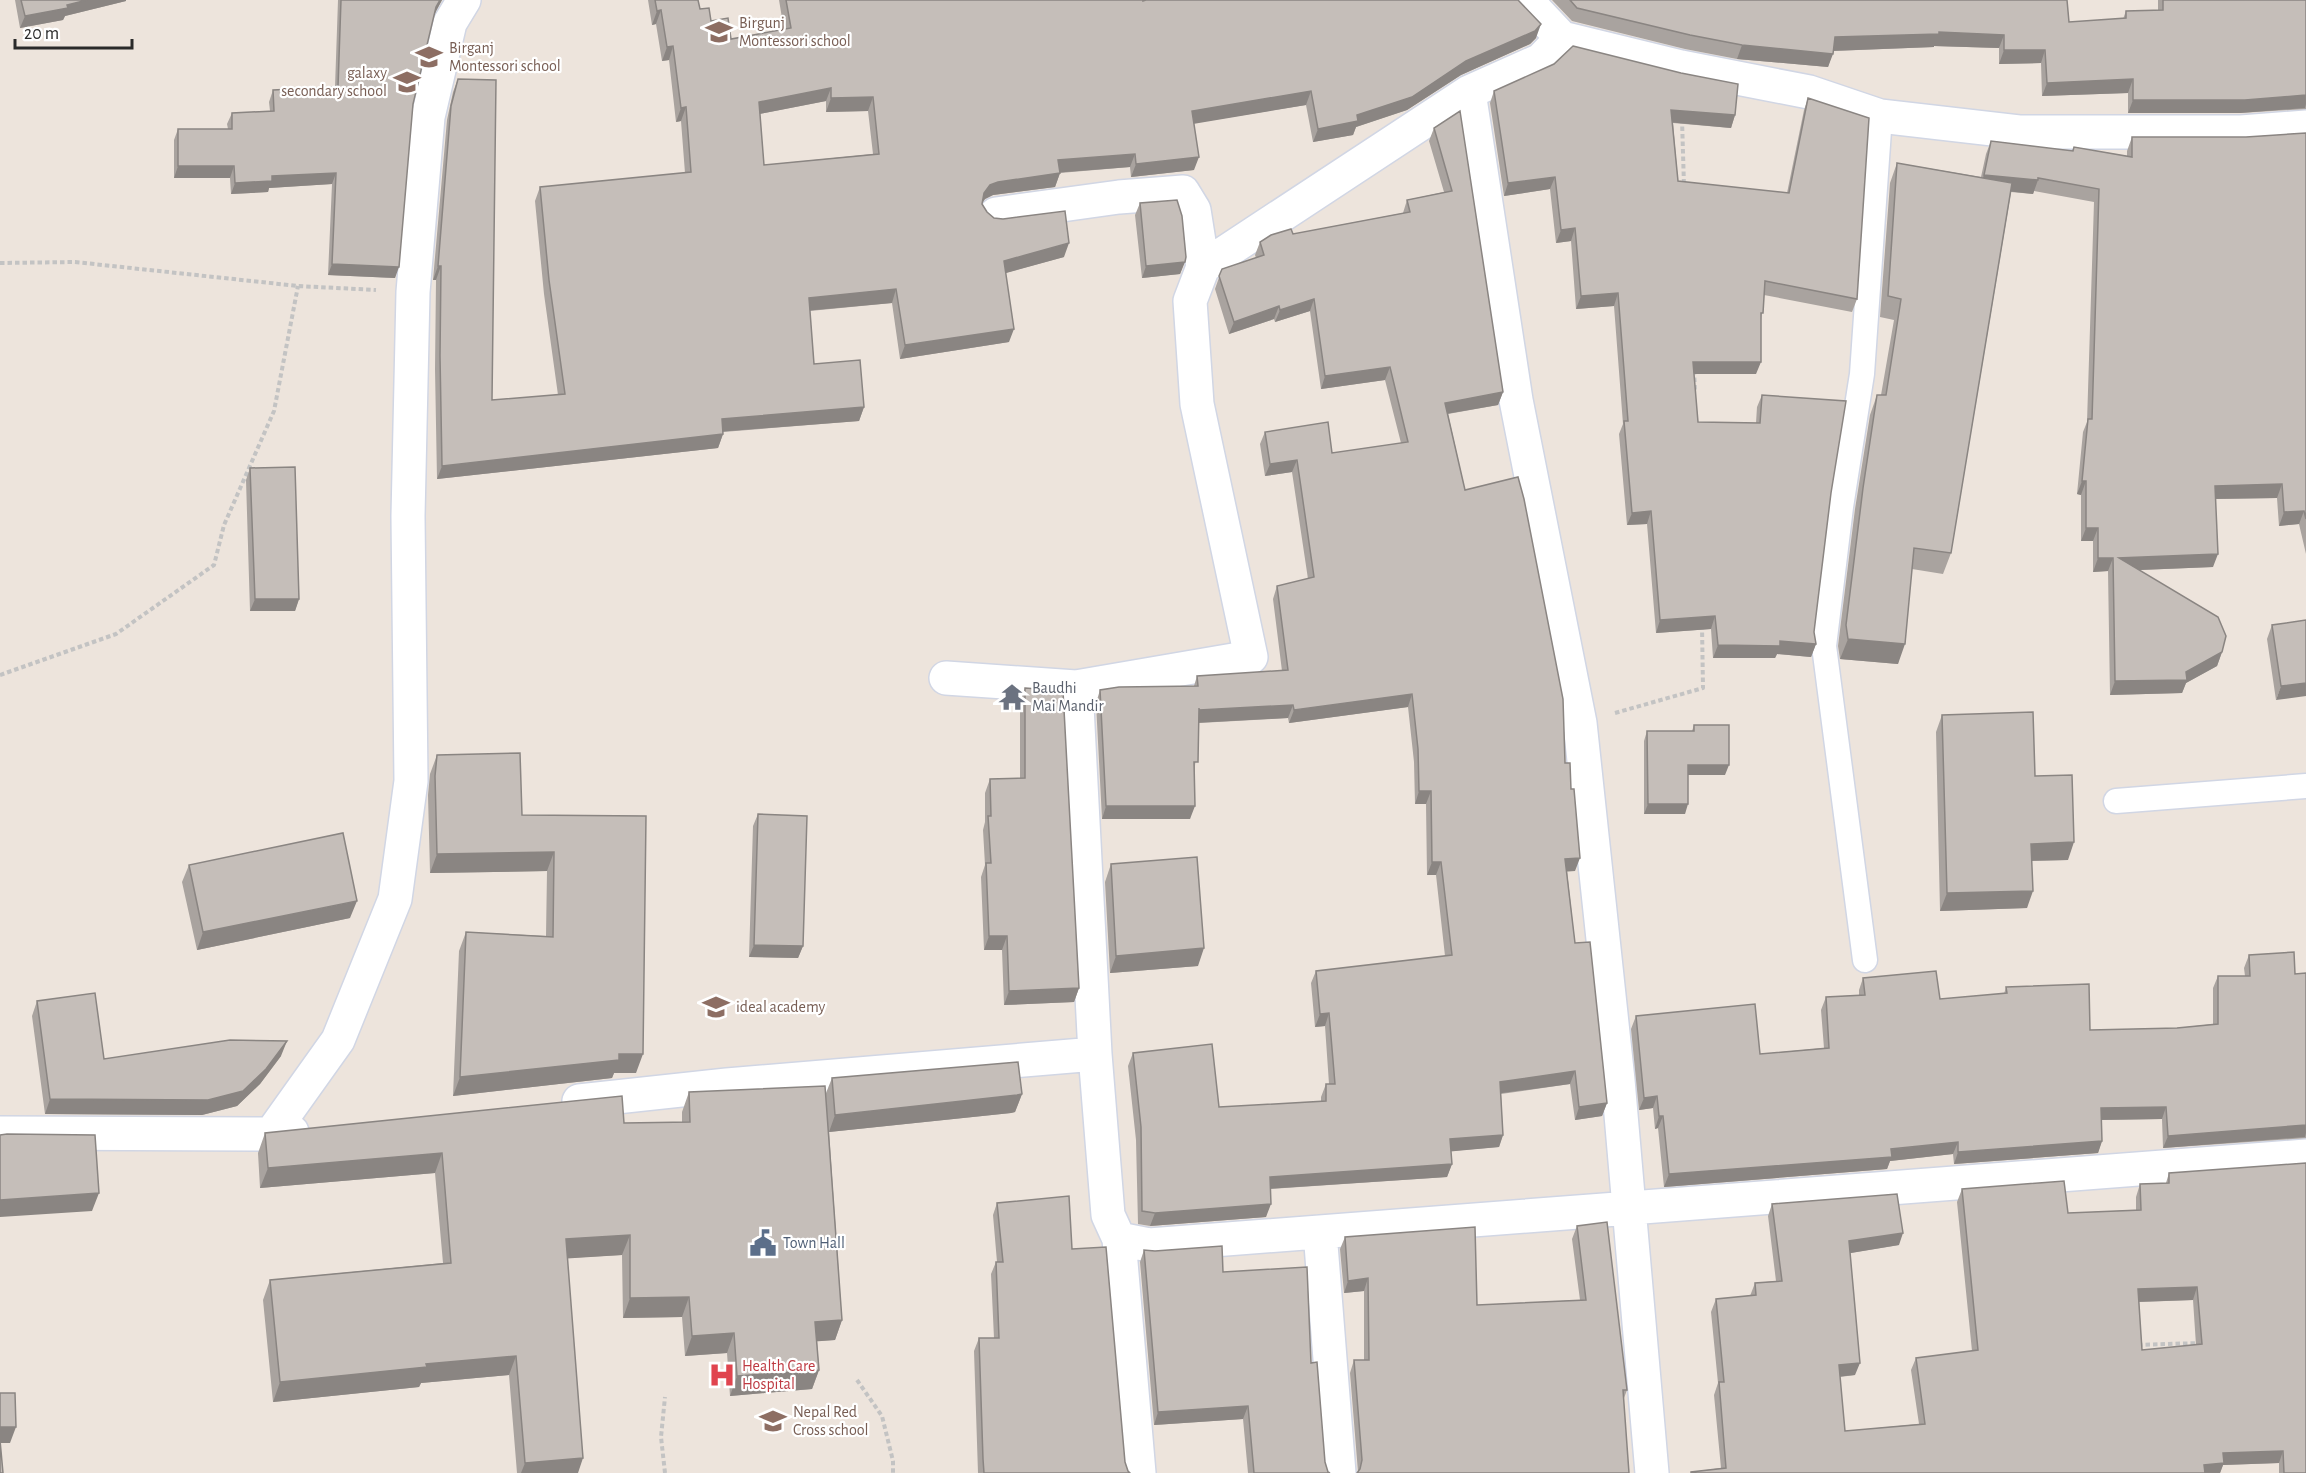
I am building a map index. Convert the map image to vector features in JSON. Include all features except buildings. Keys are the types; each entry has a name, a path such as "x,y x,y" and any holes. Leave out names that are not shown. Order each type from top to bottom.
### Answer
{"street":[{"path":"271,1134 338,1040 395,899 411,781 408,516 413,292 428,117 450,22 464,0"},
{"path":"1526,0 1562,38 1681,67 1809,92 1880,116 2019,132 2241,132 2306,127"},
{"path":"1203,267 1469,92 1541,60 1562,38"},
{"path":"1469,92 1516,400 1580,723 1618,1080 1652,1473"},
{"path":"946,678 1076,687 1251,657 1197,404 1190,302 1203,267 1194,210 1183,192 1119,197 996,214"},
{"path":"1076,687 1095,1053 1108,1215 1119,1239 1139,1473"},
{"path":"552,1104 727,1085 1095,1053"},
{"path":"0,1133 271,1134 318,1129"},
{"path":"1119,1239 1149,1245 2306,1156"},
{"path":"1320,1232 1339,1473"}],"lane":[{"path":"1865,960 1824,646 1841,507 1862,374 1880,116"},
{"path":"2116,801 2306,786"}],"path":[{"path":"1681,67 1684,192"},
{"path":"0,263 75,262 298,286 413,292"},
{"path":"0,675 116,634 214,565 224,525 274,411 298,286"},
{"path":"1694,361 1695,396"},
{"path":"1580,723 1703,688 1701,618"},
{"path":"2127,1345 2211,1342"},
{"path":"857,1380 882,1416 893,1461 893,1473"},
{"path":"665,1397 661,1437 665,1473"}],"place":[{"name":"Birgunj Montessori school","path":"719,32"},
{"name":"Birganj Montessori school","path":"429,57"},
{"name":"galaxy secondary school","path":"407,82"},
{"name":"Baudhi Mai Mandir","path":"1012,697"},
{"name":"ideal academy","path":"716,1007"},
{"name":"Town Hall","path":"763,1243"},
{"name":"Health Care Hospital","path":"722,1375"},
{"name":"Nepal Red Cross school","path":"773,1421"}]}
